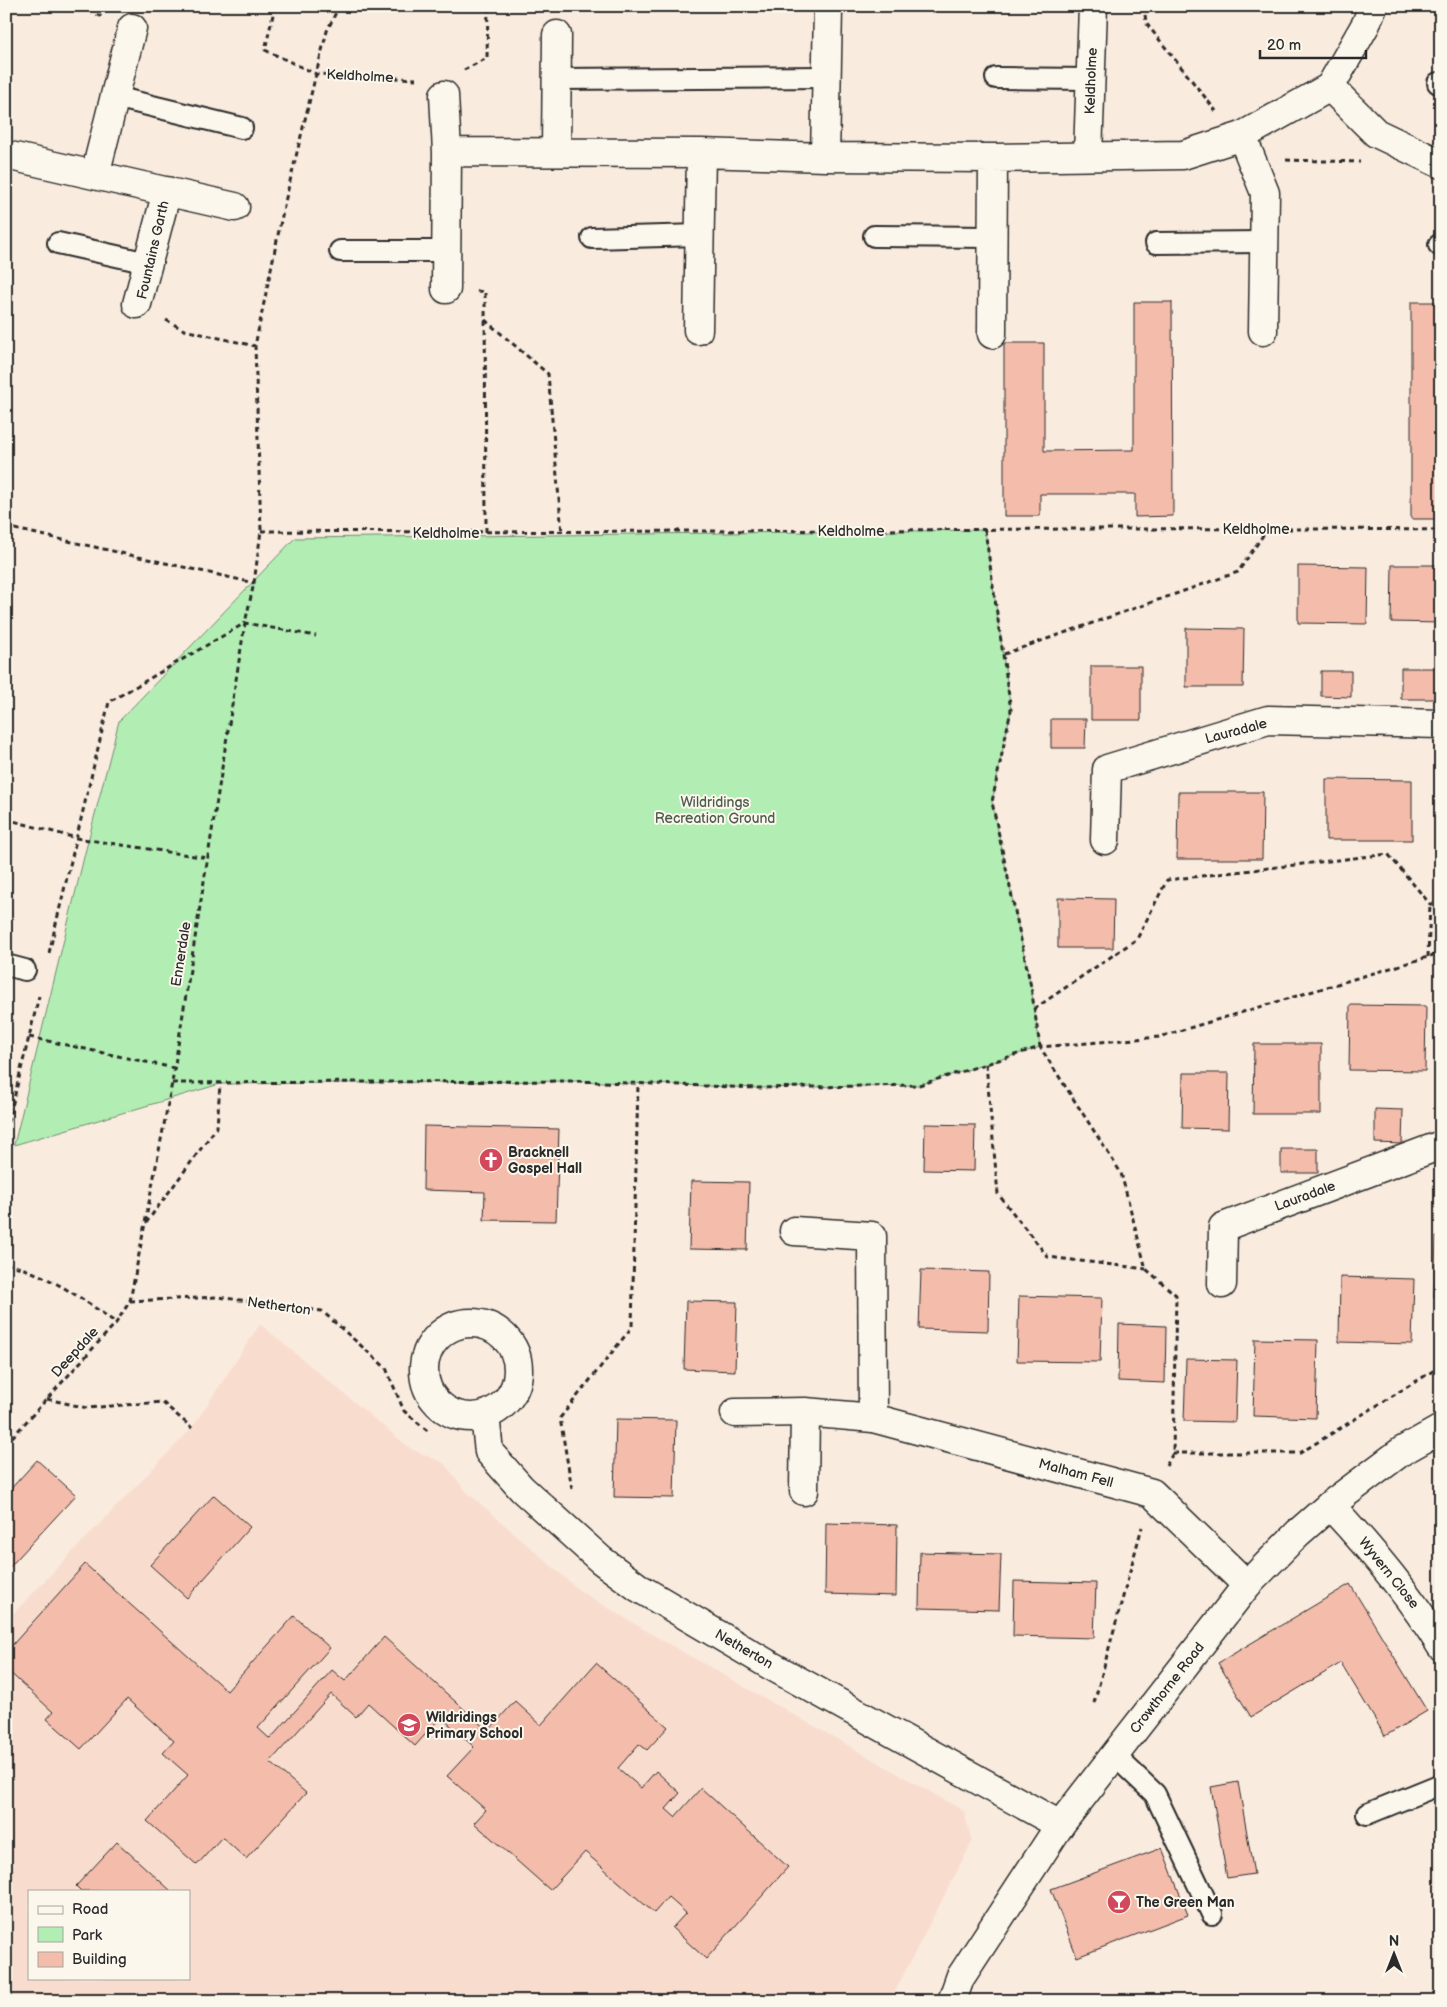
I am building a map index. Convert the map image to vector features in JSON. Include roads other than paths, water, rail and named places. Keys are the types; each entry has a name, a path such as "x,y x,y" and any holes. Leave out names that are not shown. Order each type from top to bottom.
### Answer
{"street":[{"name":"Keldholme","path":"1088,156 1093,6"},
{"path":"447,152 701,153 825,158 1183,155 1242,136 1330,87 1366,24 1373,6"},
{"path":"825,158 828,9"},
{"path":"95,175 132,28"},
{"path":"556,152 557,35"},
{"path":"1330,87 1376,132 1441,164"},
{"path":"445,88 447,152 446,289"},
{"path":"1242,136 1265,193 1263,331"},
{"path":"698,330 701,153"},
{"name":"Fountains Garth","path":"6,155 235,207"},
{"path":"992,334 993,158"},
{"name":"Fountains Garth","path":"137,304 167,191"},
{"name":"Lauradale","path":"1105,840 1107,768 1268,720 1441,724"},
{"name":"Lauradale","path":"1222,1284 1223,1226 1441,1145"},
{"path":"794,1231 872,1236 873,1418"},
{"path":"804,1490 805,1412"},
{"name":"Malham Fell","path":"735,1413 805,1412 873,1418 1152,1494 1247,1585"},
{"name":"Netherton","path":"485,1415 489,1452 522,1489 601,1560 639,1588 768,1664 1060,1824"},
{"name":"Crowthorne Road","path":"952,2001 960,1978 1060,1824 1247,1585 1298,1533 1330,1505 1402,1451 1441,1429"},
{"name":"Wyvern Close","path":"1330,1505 1363,1541 1423,1616 1441,1646"}],"lane":[{"path":"556,79 826,77"},
{"path":"996,78 1091,79"},
{"path":"114,97 242,128"},
{"path":"592,238 700,235"},
{"path":"874,236 992,237"},
{"path":"1156,244 1263,242"},
{"path":"58,244 148,263"},
{"path":"340,251 446,251"},
{"path":"1114,1754 1155,1794 1212,1914"},
{"path":"1367,1814 1441,1784"}],"place":[{"name":"Bracknell Gospel Hall","path":"491,1160"},
{"name":"Wildridings Primary School","path":"409,1725"},
{"name":"The Green Man","path":"1119,1902"}],"park label":[{"name":"Wildridings Recreation Ground","path":"715,810"}]}
